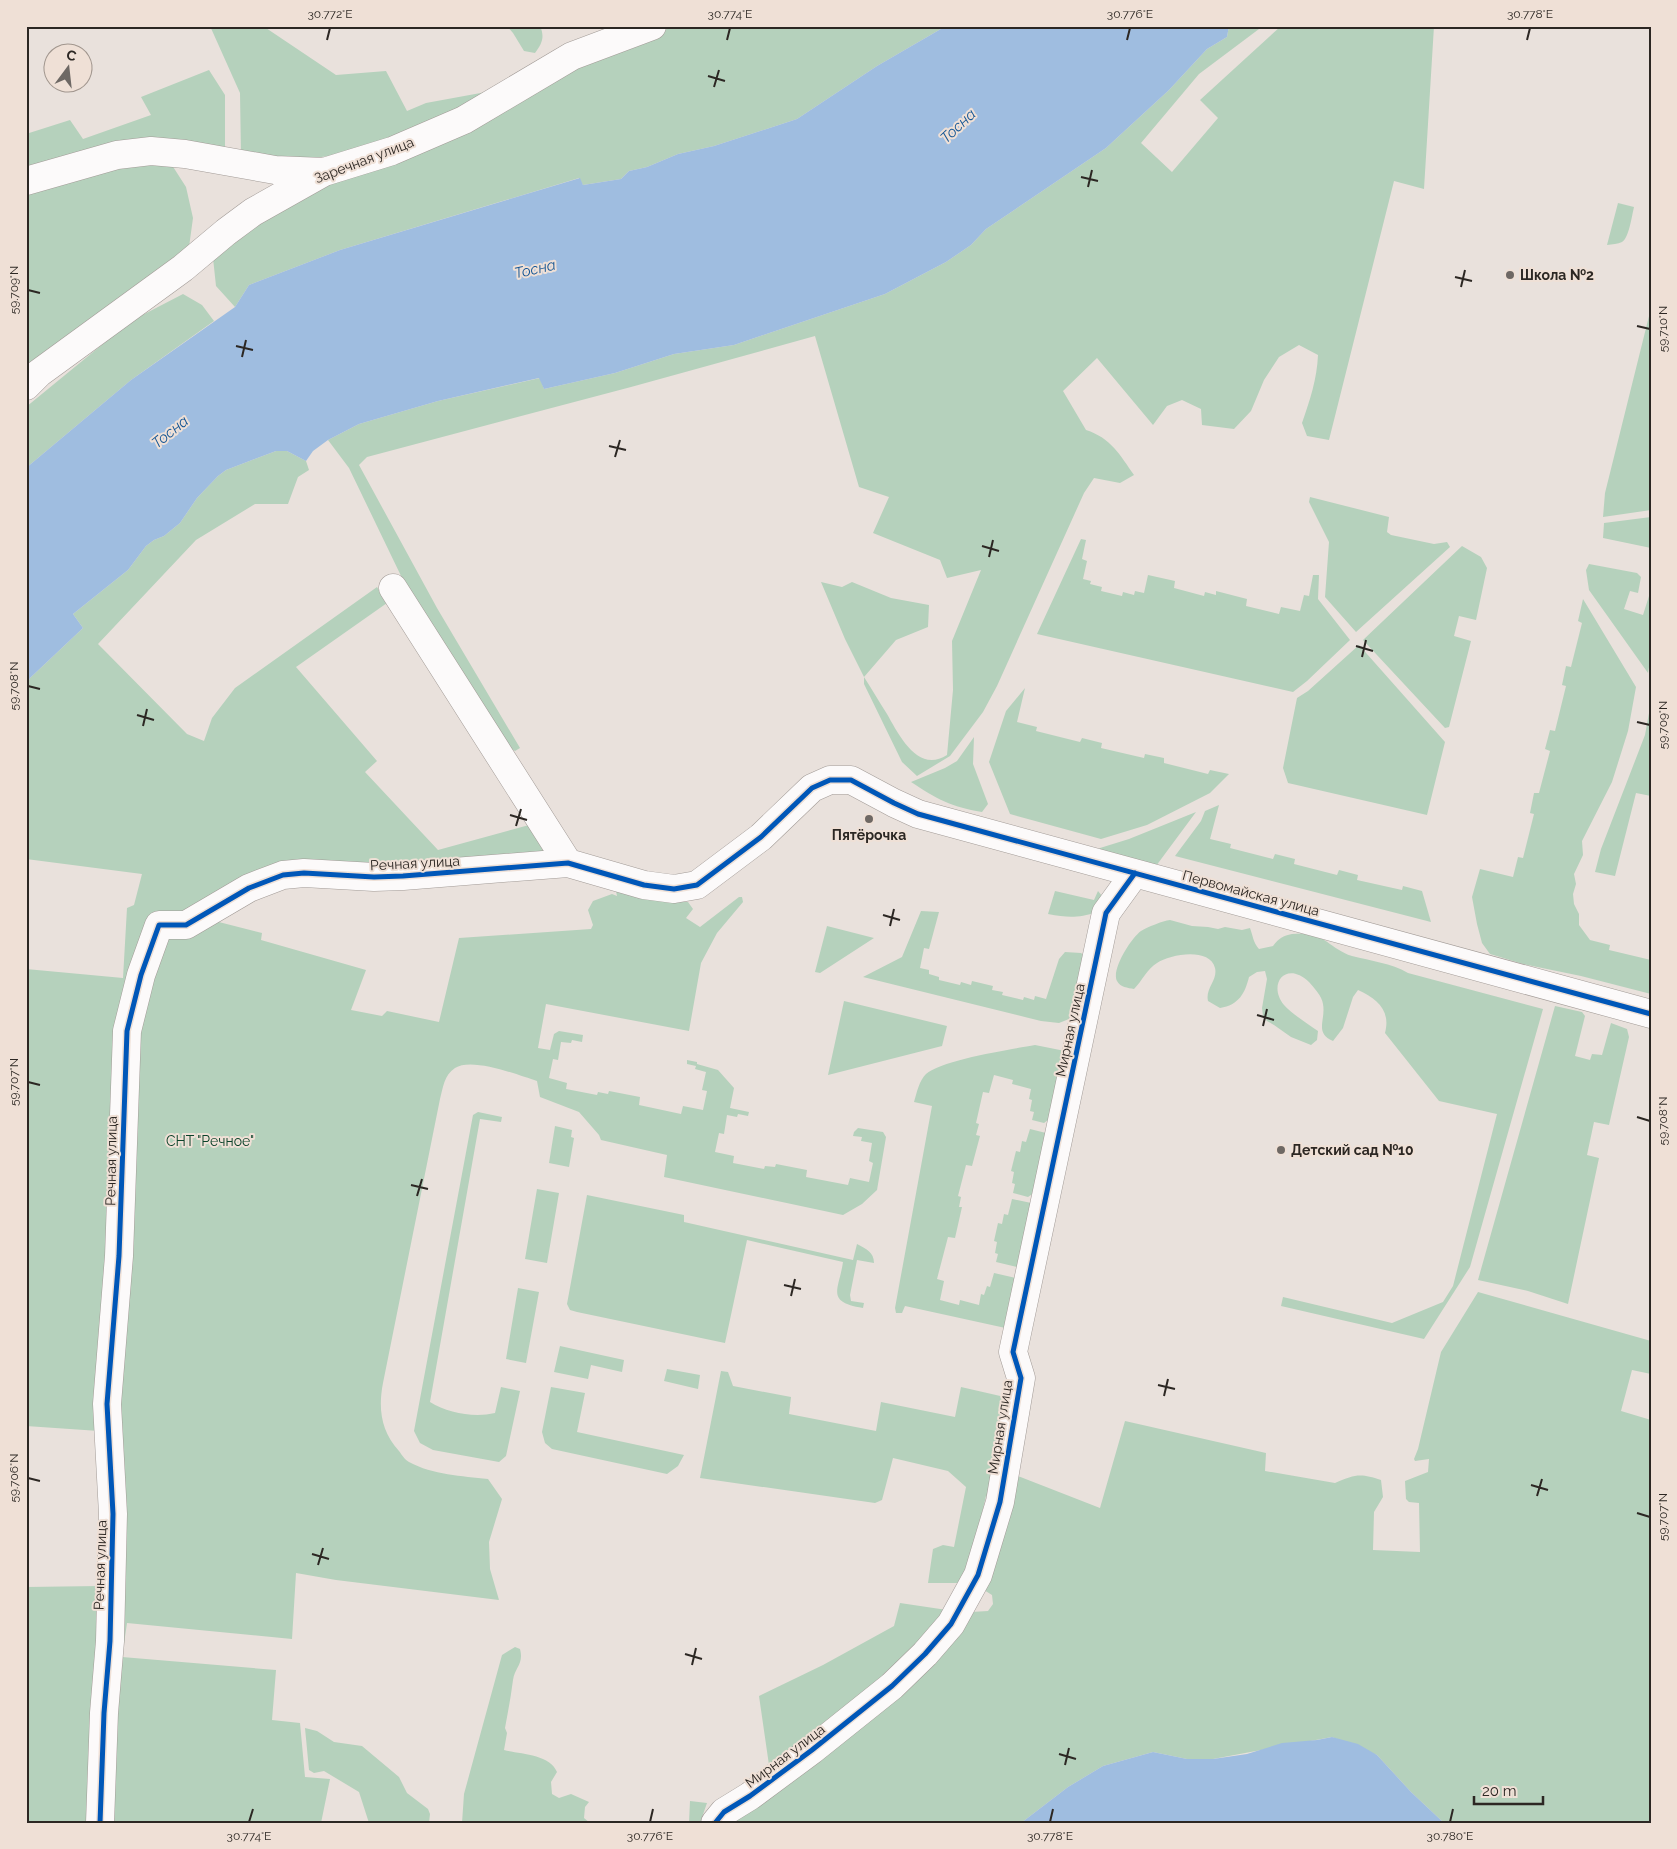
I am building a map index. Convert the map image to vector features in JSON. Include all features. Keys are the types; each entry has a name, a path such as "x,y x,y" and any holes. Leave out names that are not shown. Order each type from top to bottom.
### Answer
{"street":[{"name":"Заречная улица","path":"26,386 39,373 183,268 253,212 324,172 392,151 464,120 572,56 652,26"},
{"path":"26,182 117,155 151,151 185,154 275,170 324,172"},
{"path":"393,588 568,863"},
{"name":"Первомайская улица","path":"568,863 644,884 674,889 696,885 761,838 812,788 830,780 851,780 918,814 1651,1014"},
{"name":"Речная улица","path":"100,1823 104,1713 110,1641 113,1514 107,1404 120,1256 127,1032 141,975 159,925 186,925 249,888 282,875 304,873 374,877 403,876 568,863"},
{"name":"Мирная улица","path":"715,1823 724,1812 758,1791 892,1686 925,1654 951,1624 978,1575 1000,1502 1021,1378 1013,1352 1106,913 1135,873"}],"green space":[{"path":"210,26 263,26 336,75 386,71 407,111 426,103 486,92 435,122 388,143 329,156 290,161 241,156 240,93"},
{"path":"507,26 540,26 542,40 535,53 524,51"},
{"path":"678,26 946,26 877,66 797,119 714,146 678,154 647,167 629,171 621,179 583,185 579,178 340,250 249,285 235,307 216,286 213,258 266,217 329,180 641,36"},
{"path":"1229,26 1263,26 1199,74 1141,143 1172,172 1218,118 1200,100 1281,26 1434,26 1424,189 1394,181 1329,440 1307,436 1302,423 1315,381 1318,355 1299,345 1279,357 1264,380 1251,411 1234,429 1202,425 1201,409 1182,400 1167,406 1153,425 1097,358 1063,391 1086,430 1095,433 1108,442 1134,475 1120,483 1094,478 1084,493 997,686 983,712 950,756 917,776 902,762 864,684 864,677 897,732 911,750 927,760 937,760 947,755 953,690 952,641 981,570 947,578 940,560 873,533 889,497 859,487 815,336 367,457 359,465 437,608 520,748 515,751 509,747 403,580 349,468 328,440 359,424 438,401 540,378 544,389 615,373 674,354 734,345 885,294 946,262 971,245 986,229 1106,148 1169,90 1207,49 1227,37"},
{"path":"209,70 225,95 225,154 26,172 26,134 70,120 83,139 151,115 141,97"},
{"path":"170,162 186,187 193,218 189,247 26,382 26,191 116,164"},
{"path":"1618,203 1634,207 1630,226 1627,236 1622,242 1607,245"},
{"path":"183,294 202,305 214,321 131,380 26,468 26,407 131,321"},
{"path":"1650,312 1651,510 1603,517 1605,493"},
{"name":"СНТ \"Речное\"","path":"276,451 287,451 306,461 309,470 298,477 288,504 255,504 196,540 98,644 187,734 204,741 212,718 235,688 377,587 387,603 296,667 377,761 365,772 438,850 529,825 546,856 293,885 259,895 211,920 262,933 261,940 366,970 351,1010 382,1016 387,1011 439,1022 459,938 591,929 593,925 588,910 593,901 612,894 617,896 616,891 639,898 688,902 693,909 686,918 700,927 739,897 742,897 743,902 717,933 701,963 689,1031 546,1004 538,1048 550,1050 554,1034 559,1031 583,1035 582,1042 572,1040 571,1043 561,1042 558,1060 553,1059 549,1078 567,1083 566,1089 597,1095 598,1092 608,1094 609,1091 640,1097 639,1105 681,1114 683,1106 703,1110 707,1091 702,1090 706,1072 695,1069 696,1066 687,1064 687,1060 697,1062 697,1064 718,1070 734,1088 730,1108 749,1112 748,1116 738,1114 737,1117 727,1115 724,1134 719,1133 715,1152 734,1156 733,1163 764,1169 765,1166 775,1167 776,1164 807,1170 806,1177 848,1185 850,1178 869,1182 873,1163 869,1161 872,1143 861,1141 862,1137 853,1136 854,1132 858,1128 883,1132 886,1137 877,1190 862,1204 843,1215 664,1177 667,1155 601,1140 599,1135 579,1112 540,1097 537,1081 507,1071 483,1066 463,1065 455,1068 446,1078 440,1099 383,1383 381,1411 388,1436 408,1461 428,1470 488,1479 502,1499 489,1542 490,1569 499,1600 336,1580 296,1573 292,1639 127,1623 122,1657 276,1670 272,1720 300,1723 305,1777 330,1779 321,1823 26,1823 26,1587 100,1586 99,1431 26,1426 26,969 123,978 127,908 134,905 142,874 26,859 26,687 30,678 83,628 73,614 128,570 146,546 164,536 180,523 197,498 218,476 226,470"},
{"path":"1310,497 1389,517 1387,532 1391,535 1434,544 1447,542 1450,547 1356,632 1325,597 1329,542 1309,502"},
{"path":"1651,517 1651,548 1603,538 1604,523"},
{"path":"1081,539 1086,540 1082,559 1087,561 1083,579 1091,581 1090,584 1102,587 1101,591 1122,596 1123,592 1134,595 1135,591 1144,593 1148,575 1175,581 1174,588 1204,596 1205,592 1216,595 1216,591 1247,599 1246,606 1279,614 1281,607 1300,611 1304,595 1309,596 1313,575 1319,575 1318,599 1350,640 1293,692 1037,634"},
{"path":"1462,546 1481,557 1487,568 1476,620 1459,616 1454,636 1471,641 1449,727 1445,728 1363,640"},
{"path":"1589,564 1637,573 1641,577 1638,593 1630,591 1624,609 1643,615 1649,596 1651,597 1651,655 1648,673 1589,590 1586,570"},
{"path":"821,582 842,587 852,582 891,598 929,605 928,627 896,640 864,677 845,639"},
{"path":"1583,599 1636,687 1628,731 1612,782 1582,841 1583,855 1574,874 1576,884 1573,894 1574,904 1579,914 1579,925 1590,940 1610,945 1609,950 1651,960 1651,994 1581,976 1523,964 1490,954 1482,943 1472,897 1480,869 1513,877 1518,857 1523,858 1534,814 1530,813 1534,793 1539,793 1550,751 1545,749 1550,730 1555,731 1566,686 1562,685 1566,666 1571,667 1582,623 1578,621"},
{"path":"1359,645 1445,742 1427,815 1288,783 1283,768 1297,698 1308,691"},
{"path":"1025,688 1017,722 1037,727 1036,731 1080,742 1082,738 1102,743 1101,748 1144,758 1145,754 1164,758 1164,763 1208,774 1210,770 1229,774 1210,793 1147,825 1101,839 1010,814 989,762 1006,711"},
{"path":"1651,702 1651,796 1636,793 1615,876 1595,872 1601,849 1645,735"},
{"path":"974,737 973,764 988,804 982,812 961,808 945,802 911,782 957,761"},
{"path":"1219,805 1210,839 1231,844 1230,848 1273,859 1275,854 1295,859 1294,864 1337,875 1339,870 1358,875 1357,880 1402,890 1403,886 1422,891 1431,922 1175,856 1201,821 1205,811"},
{"path":"1196,812 1156,866 1098,851 1100,848 1129,839"},
{"path":"1055,891 1094,900 1098,891 1102,896 1097,912 1073,917 1062,916 1048,914"},
{"path":"921,911 939,912 929,949 924,948 920,968 929,970 929,974 939,977 939,980 960,985 961,982 971,985 972,981 993,986 992,990 1003,992 1002,995 1023,1000 1024,997 1034,1000 1035,996 1046,999 1059,959 1065,952 1081,953 1087,958 1074,1017 1059,1023 1041,1021 863,977 902,957"},
{"path":"1170,920 1192,926 1218,929 1225,927 1242,930 1250,928 1259,949 1273,946 1279,939 1292,934 1303,933 1312,935 1325,940 1352,956 1543,1009 1470,1267 1424,1339 1281,1306 1283,1297 1392,1323 1443,1302 1453,1286 1497,1114 1439,1101 1385,1033 1386,1018 1381,1006 1371,997 1358,990 1353,997 1343,1028 1333,1041 1327,1038 1322,1030 1323,1004 1315,989 1301,976 1293,973 1282,977 1278,983 1278,989 1279,997 1284,1005 1318,1031 1317,1040 1311,1045 1291,1037 1267,1021 1263,1016 1262,1008 1267,979 1265,971 1257,972 1249,977 1240,997 1232,1004 1220,1008 1208,1001 1208,992 1215,976 1215,968 1212,961 1198,955 1180,955 1157,963 1150,968 1134,989 1120,985 1116,976 1119,962 1132,940 1144,929"},
{"path":"827,926 874,938 820,973 815,972"},
{"path":"844,1001 947,1026 942,1046 828,1075"},
{"path":"1555,1006 1582,1012 1585,1016 1575,1056 1590,1060 1592,1054 1602,1055 1611,1023 1627,1029 1629,1037 1609,1125 1594,1122 1587,1155 1599,1158 1568,1304 1528,1291 1478,1280"},
{"path":"1035,1045 1065,1051 1052,1117 1044,1123 1032,1120 1034,1112 1030,1111 1032,1100 1029,1099 1031,1089 1012,1084 1013,1080 994,1075 989,1093 983,1092 976,1123 979,1124 976,1135 980,1136 972,1166 966,1165 958,1196 961,1197 959,1207 962,1207 955,1238 948,1237 937,1279 944,1281 940,1300 959,1305 960,1300 979,1305 981,1294 984,1295 987,1286 990,1287 994,1273 1020,1279 1010,1329 905,1306 902,1313 896,1313 895,1308 932,1106 914,1102 922,1080 926,1074 946,1064"},
{"path":"478,1112 502,1117 501,1122 480,1119 430,1402 453,1412 479,1415 495,1413 501,1387 520,1391 506,1456 499,1462 433,1450 420,1443 414,1431 473,1115"},
{"path":"555,1126 572,1130 571,1137 574,1138 569,1167 549,1163"},
{"path":"1030,1129 1050,1134 1038,1190 1028,1197 1013,1193 1015,1184 1012,1183 1014,1172 1011,1171 1016,1151 1020,1152 1022,1141 1026,1142"},
{"path":"537,1189 559,1193 547,1263 525,1259"},
{"path":"587,1195 684,1215 684,1222 853,1260 857,1244 871,1253 874,1259 874,1263 857,1260 850,1295 851,1301 864,1303 863,1308 843,1302 839,1298 837,1293 843,1262 747,1240 725,1343 570,1310 567,1304"},
{"path":"1012,1199 1036,1204 1021,1268 996,1262 998,1254 995,1253 997,1242 994,1241 998,1223 1002,1224 1004,1214 1008,1215"},
{"path":"518,1288 539,1292 526,1363 506,1359"},
{"path":"1478,1292 1651,1341 1651,1374 1632,1370 1621,1411 1651,1420 1651,1823 1444,1823 1411,1792 1377,1755 1332,1737 1213,1759 1187,1759 1153,1752 1103,1766 1068,1787 1021,1823 723,1823 971,1612 988,1611 993,1604 992,1595 984,1590 1010,1473 1100,1508 1125,1421 1266,1453 1265,1471 1335,1483 1358,1476 1368,1476 1381,1480 1383,1497 1374,1512 1373,1550 1420,1552 1419,1503 1409,1502 1406,1499 1405,1481 1428,1472 1429,1459 1415,1461 1414,1459 1441,1352"},
{"path":"560,1346 624,1360 622,1372 591,1365 588,1379 554,1372"},
{"path":"667,1369 700,1375 698,1389 664,1381"},
{"path":"721,1371 728,1372 733,1386 791,1397 789,1414 876,1431 881,1402 955,1417 961,1387 1009,1398 990,1494 986,1496 968,1573 957,1583 928,1583 933,1549 943,1545 954,1547 966,1487 948,1471 893,1458 882,1500 875,1503 700,1478"},
{"path":"551,1387 585,1393 577,1432 684,1455 678,1466 667,1474 552,1449 545,1443 542,1432"},
{"path":"900,1603 947,1610 918,1653 770,1772 759,1696 823,1665 894,1626"},
{"path":"515,1647 520,1649 521,1658 513,1680 505,1728 507,1733 504,1750 541,1758 553,1766 557,1772 551,1782 552,1794 559,1798 571,1794 589,1802 585,1807 584,1818 590,1823 462,1823 464,1794 502,1655"},
{"path":"305,1728 317,1731 334,1742 362,1746 399,1777 407,1793 428,1809 430,1814 429,1823 369,1823 359,1792 324,1771 314,1773 309,1770"},
{"path":"690,1801 707,1803 700,1823 689,1823"}],"water":[{"name":"Тосна","path":"946,26 1229,26 1227,37 1207,49 1169,90 1106,148 986,229 971,245 946,262 885,294 734,345 674,354 615,373 544,389 539,378 438,401 359,424 328,440 313,451 306,461 287,451 276,451 226,470 197,498 180,523 164,536 146,546 128,570 73,614 83,628 30,678 26,687 26,468 131,380 235,307 249,285 340,250 580,178 583,185 621,179 629,171 647,167 678,154 714,146 797,119 877,66"},
{"path":"1332,1737 1358,1744 1377,1755 1411,1792 1444,1823 1021,1823 1068,1787 1103,1766 1153,1752 1187,1759 1213,1759 1247,1754 1282,1743"}],"cycle path":[{"path":"100,1823 104,1713 110,1641 113,1514 107,1404 119,1256 127,1031 141,975 159,925 186,925 249,888 283,875 304,873 374,877 403,876 568,863 644,885 674,889 697,885 761,837 812,788 830,780 851,780 918,814 1651,1014"},
{"path":"715,1823 724,1812 750,1796 812,1750 892,1686 925,1654 951,1624 978,1575 1000,1502 1021,1378 1013,1352 1106,913 1135,873"}],"place":[{"name":"Школа №2","path":"1510,275"},
{"name":"Пятёрочка","path":"869,819"},
{"name":"Детский сад №10","path":"1281,1150"}]}
